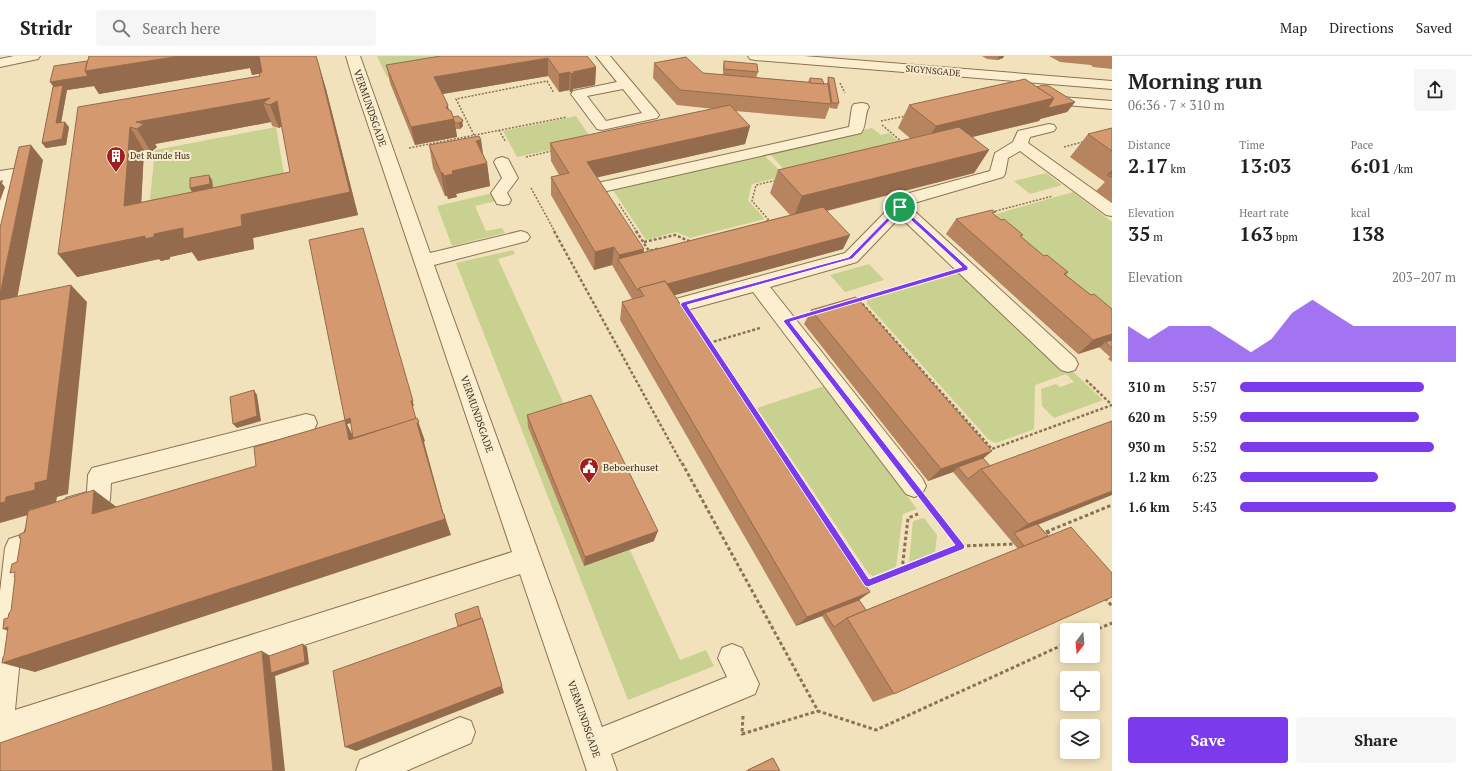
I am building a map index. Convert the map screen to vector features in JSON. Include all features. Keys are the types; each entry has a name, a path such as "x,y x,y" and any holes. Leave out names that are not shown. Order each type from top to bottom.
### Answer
{"street":[{"path":"0,63 33,56"},
{"name":"VERMUNDSGADE","path":"353,56 423,261 598,758"},
{"path":"603,56 626,84 652,116 602,126 578,94 626,84"},
{"name":"SIGYNSGADE","path":"755,56 1112,85"},
{"path":"1048,100 1112,105"},
{"path":"607,186 856,130 860,110"},
{"path":"683,304 850,258 908,199 997,174 1001,156 1020,144 1023,134 1049,128"},
{"path":"1020,144 1112,211"},
{"path":"503,200 499,193 510,178 505,155"},
{"path":"0,176 13,174 0,226"},
{"path":"900,207 1068,364"},
{"path":"423,261 521,237"},
{"path":"757,284 914,486"},
{"path":"0,711 18,548 36,541 38,516 98,500 100,475 306,423"},
{"path":"0,730 528,559"},
{"path":"598,758 745,684 732,658"},
{"path":"371,771 460,732"}],"path":[{"path":"828,62 860,110"},
{"path":"474,135 456,99 547,81 558,97 578,94"},
{"path":"386,153 591,112"},
{"path":"904,144 878,122 909,115"},
{"path":"499,130 505,155"},
{"path":"1035,155 1089,141"},
{"path":"762,222 769,220 752,201 756,185 782,179"},
{"path":"607,186 650,251 662,248"},
{"path":"530,187 818,711"},
{"path":"987,213 1080,188"},
{"path":"644,242 675,235 689,241"},
{"path":"682,243 696,239"},
{"path":"851,302 966,268"},
{"path":"858,300 992,449 1112,405 1068,364"},
{"path":"683,304 868,583 961,546 1014,544"},
{"path":"709,343 786,321"},
{"path":"914,486 961,546"},
{"path":"1042,533 1112,505"},
{"path":"926,511 932,509"},
{"path":"902,570 908,518 920,513"},
{"path":"1047,532 1057,543"},
{"path":"1102,594 1112,606"},
{"path":"1100,628 1112,623"},
{"path":"745,684 742,734 818,711 876,730 1060,646"}],"green space":[{"path":"377,56 508,56 387,77"},
{"path":"576,116 593,141 517,157 503,131"},
{"path":"276,127 287,191 148,219 155,150"},
{"path":"872,128 881,135 889,133 905,147 789,175 768,152"},
{"path":"764,155 782,173 781,177 752,184 748,200 765,219 690,238 676,232 646,240 613,190"},
{"path":"1046,173 1062,185 1030,194 1014,181"},
{"path":"1073,192 1112,222 1112,315 996,217 996,214"},
{"path":"493,193 496,201 475,206 486,231 502,228 505,233 452,246 437,206"},
{"path":"513,250 515,254 498,259 569,415 584,566 630,550 680,660 706,650 714,666 628,700 456,263"},
{"path":"869,264 884,280 845,292 830,275"},
{"path":"960,273 1065,364 1103,400 1054,418 1042,406 1041,389 1056,384 1060,387 1074,382 1066,374 1035,385 1034,429 996,443 989,440 867,304 867,300"},
{"path":"824,386 917,509 903,514 896,567 873,576 869,574 757,408"},
{"path":"924,518 937,535 935,552 909,562 913,521"}],"building":[{"path":"89,56 180,56 85,71"},
{"path":"259,56 316,56 350,192 241,215 242,226 183,239 183,228 154,234 154,237 145,239 145,236 58,254 78,107 260,76 259,73 262,72","holes":["270,98 263,103 270,105 277,101 290,172 124,206 130,127 137,129 144,124 136,122"]},
{"path":"441,56 587,56 596,67 573,72 574,73 571,74 570,72 559,74 548,58 434,77 448,105 446,108 451,111 454,119 411,127 386,65"},
{"path":"686,57 703,73 828,84 831,104 680,90 654,63"},
{"path":"87,61 85,71 88,76 50,82 54,66"},
{"path":"724,61 757,64 758,72 724,69"},
{"path":"828,77 834,78 839,103 832,103"},
{"path":"810,78 822,79 824,84 810,83"},
{"path":"1025,79 1054,98 936,126 909,105"},
{"path":"63,85 56,123 65,122 62,139 42,143 53,87"},
{"path":"1043,85 1049,86 1075,102 1048,108 1054,98 1037,87"},
{"path":"730,105 750,126 587,162 644,249 619,255 614,247 595,252 551,177 569,173 550,143"},
{"path":"458,116 463,121 455,123 453,117"},
{"path":"959,127 989,150 802,196 778,170"},
{"path":"1112,128 1112,151 1088,134"},
{"path":"479,136 481,140 476,141 487,163 452,171 453,174 444,176 443,173 441,173 429,145"},
{"path":"31,145 0,294 0,228 19,147"},
{"path":"209,175 210,184 190,188 190,178"},
{"path":"823,207 850,235 667,284 665,281 639,288 638,291 618,259"},
{"path":"992,210 996,212 992,213 1001,220 1004,219 1023,235 1020,236 1044,256 1047,255 1068,272 1064,274 1091,295 1094,294 1112,309 1112,334 1093,340 956,219"},
{"path":"363,228 413,401 411,401 416,419 353,438 350,418 345,420 309,240"},
{"path":"665,281 870,592 807,617 622,302 644,296 639,288"},
{"path":"71,285 47,480 35,483 35,490 6,497 5,502 0,503 0,300"},
{"path":"856,297 992,451 941,469 811,310"},
{"path":"1112,340 1112,348 1105,342"},
{"path":"254,390 257,416 233,424 230,397"},
{"name":"Beboerhuset","path":"591,395 658,531 585,557 527,415"},
{"path":"417,418 419,422 417,423 445,519 2,663 8,627 3,629 4,619 8,618 11,611 15,577 15,572 10,573 12,564 17,562 21,538 19,538 20,534 25,532 28,511 94,490 92,514 256,466 254,447 345,420 349,440"},
{"path":"1112,421 1112,491 1028,524 981,469"},
{"path":"983,458 990,466 981,469 968,479 958,467"},
{"path":"1037,524 1048,536 1024,546 1014,533"},
{"path":"1071,527 1112,573 1112,597 894,694 847,618"},
{"path":"859,600 866,610 847,618 834,627 825,613"},
{"path":"478,606 481,618 458,626 455,614"},
{"path":"482,618 502,686 345,747 333,671"},
{"path":"303,644 305,662 271,673 269,656"},
{"path":"262,651 273,771 0,771 0,743"},
{"path":"773,758 780,771 748,770"}],"place":[{"name":"Det Runde Hus","path":"116,173"},
{"name":"Beboerhuset","path":"589,484"}],"route":[{"path":"900,207 966,268 786,321 961,546 868,583 683,304 850,258 900,207"}]}
